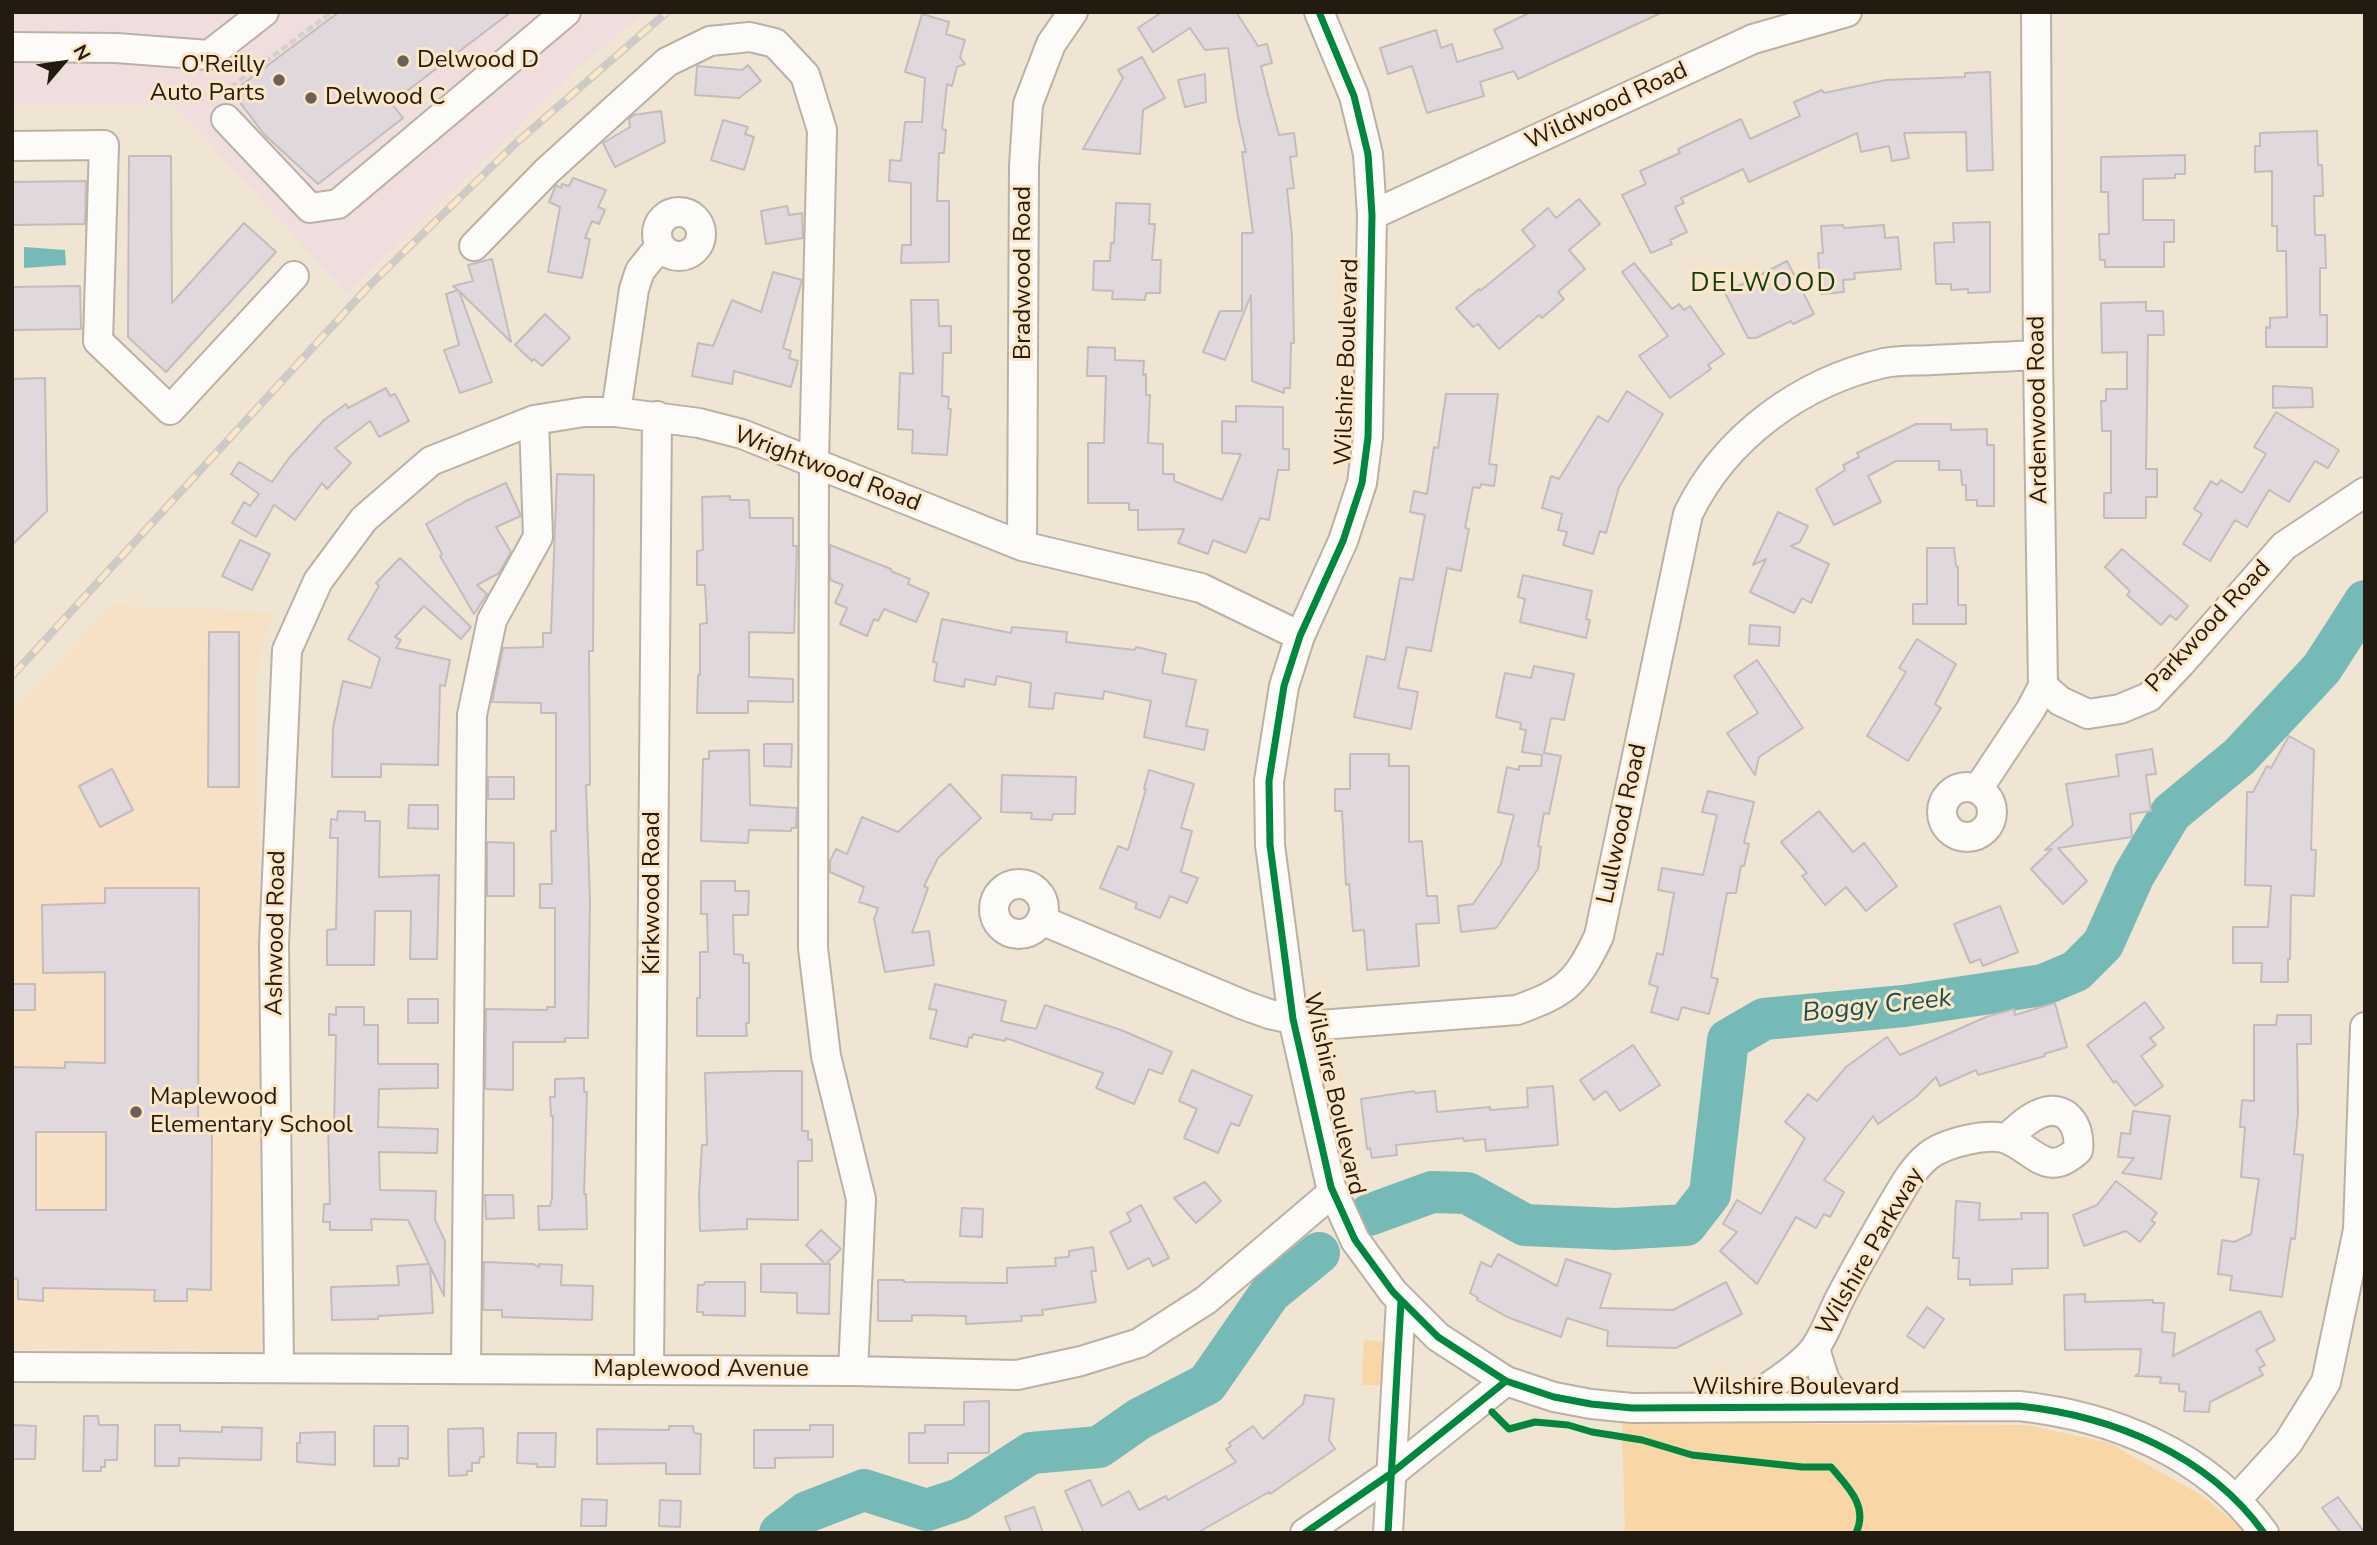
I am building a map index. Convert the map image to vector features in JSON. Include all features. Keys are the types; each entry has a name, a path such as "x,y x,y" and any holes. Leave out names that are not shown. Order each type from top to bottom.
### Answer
{"street":[{"path":"12,47 116,48 209,55 264,12"},
{"path":"226,119 310,208 338,204 566,12"},
{"name":"Bradwood Road","path":"1022,546 1024,166 1028,104 1051,44 1073,12"},
{"name":"Wilshire Boulevard","path":"1319,12 1354,96 1368,154 1372,215 1367,437 1362,483 1343,541 1300,636 1284,686 1269,780 1269,845 1293,1019 1333,1192 1355,1240 1401,1301 1438,1337 1506,1381 1554,1397 1632,1408 2019,1406 2058,1411 2098,1420 2166,1449 2236,1500 2264,1533"},
{"name":"Wildwood Road","path":"1372,215 1753,39 1847,12"},
{"name":"Ardenwood Road","path":"1978,789 2031,709 2043,686 2036,12"},
{"path":"474,246 547,171 667,62 710,41 750,37 775,43 805,75 822,130 814,462 813,948 826,1056 861,1199 853,1371"},
{"path":"12,146 104,145 98,341 170,410 294,276"},
{"path":"616,412 634,289 640,271 660,246"},
{"name":"Lullwood Road","path":"1041,920 1244,1005 1320,1025 1517,1010 1544,1000 1570,984 1588,960 1599,936 1688,513 1714,469 1747,433 1788,403 1835,379 1885,363 2038,355"},
{"name":"Wrightwood Road","path":"363,519 431,461 534,420 584,412 657,416 742,434 1022,546 1201,588 1300,636"},
{"name":"Kirkwood Road","path":"649,1370 657,416"},
{"path":"466,1369 472,715 492,620 538,537 534,420"},
{"name":"Parkwood Road","path":"2043,686 2060,701 2088,714 2120,709 2149,697 2284,545 2365,492"},
{"name":"Ashwood Road","path":"279,1367 274,944 287,650 318,581 363,519"},
{"path":"2236,1500 2288,1443 2326,1382 2358,1230 2365,1027"},
{"name":"Wilshire Parkway","path":"1739,1406 1781,1378 1815,1349 1861,1258 1912,1172 1930,1154 1955,1142 1973,1138 2007,1138"},
{"name":"Maplewood Avenue","path":"12,1367 853,1371 1017,1375 1081,1361 1139,1343 1206,1300 1333,1192"},
{"path":"1388,1533 1401,1301"},
{"name":"Wilshire Parkway","path":"1815,1349 1825,1381 1844,1407"},
{"path":"1304,1533 1390,1475 1506,1381"}],"path":[{"path":"231,87 331,12"}],"shaded area":[{"path":"12,12 645,12 578,68 347,294 175,105 12,105"},
{"name":"Maplewood Elementary School","path":"113,605 273,613 261,652 256,689 260,1350 12,1348 12,713"},
{"path":"1364,1340 1384,1342 1383,1385 1362,1385"},
{"path":"1622,1423 2027,1425 2109,1443 2201,1495 2248,1533 1625,1533"}],"water":[{"path":"24,247 65,250 66,265 24,268"}],"building":[{"name":"Delwood C","path":"339,12 511,12 391,103 403,118 318,184 264,134 232,92"},
{"path":"1162,12 1236,12 1258,46 1267,44 1272,63 1261,66 1267,91 1279,135 1294,133 1297,156 1290,157 1294,188 1287,189 1292,236 1294,343 1291,343 1290,388 1284,388 1284,393 1252,381 1251,295 1225,360 1203,352 1220,311 1242,311 1242,233 1253,233 1242,152 1246,152 1228,48 1205,50 1190,28 1153,52 1138,28"},
{"path":"1531,12 1663,12 1518,79 1514,71 1480,82 1484,96 1427,113 1412,66 1388,74 1380,48 1436,30 1441,48 1452,44 1457,62 1503,48 1494,30"},
{"path":"922,14 949,22 946,34 965,40 960,57 965,64 957,67 952,86 947,84 942,129 946,130 944,153 939,153 937,201 949,201 949,262 901,263 902,245 911,245 911,183 889,181 890,160 901,161 905,122 922,122 925,78 905,72"},
{"path":"1142,57 1165,98 1143,110 1140,154 1083,149 1123,78 1118,70"},
{"path":"748,65 761,81 739,98 695,95 697,66 742,70"},
{"path":"1990,72 1993,170 1967,171 1966,132 1904,133 1909,158 1892,161 1889,146 1861,152 1857,133 1749,182 1743,169 1681,198 1684,203 1675,207 1687,232 1670,240 1672,244 1651,253 1622,195 1646,184 1640,171 1680,153 1678,149 1741,119 1750,139 1800,116 1794,102 1822,90 1824,93 1886,80 1965,77 1965,73"},
{"path":"1205,74 1206,102 1185,107 1178,80"},
{"path":"661,111 665,142 615,167 603,143 630,127 629,119 634,115"},
{"path":"723,120 748,127 745,134 754,137 744,170 711,160"},
{"path":"2317,131 2318,165 2322,165 2323,196 2314,196 2315,235 2325,235 2326,268 2320,268 2320,315 2327,315 2327,347 2266,347 2266,327 2270,328 2270,318 2287,317 2286,251 2277,251 2277,226 2272,226 2272,171 2255,172 2255,146 2260,146 2260,133"},
{"path":"2185,155 2185,174 2175,174 2175,178 2143,179 2143,220 2174,220 2174,242 2164,242 2164,267 2105,267 2105,260 2100,260 2099,234 2109,234 2108,192 2101,192 2101,157"},
{"path":"129,156 171,156 172,303 244,223 276,252 166,372 128,337"},
{"path":"573,178 606,190 598,207 605,210 599,224 592,221 585,238 590,239 582,278 548,272 560,207 549,202 556,185 561,188 562,184 569,186"},
{"path":"86,181 85,224 12,225 12,182"},
{"path":"1579,199 1600,224 1569,250 1585,269 1558,292 1564,299 1542,318 1539,315 1499,349 1478,324 1473,327 1456,308 1535,246 1522,230 1548,208 1556,218"},
{"path":"1116,203 1150,204 1149,224 1155,224 1152,260 1161,260 1160,293 1146,293 1145,300 1112,299 1113,291 1093,290 1094,261 1110,261 1111,243 1114,243"},
{"path":"787,206 789,215 802,213 803,238 766,244 761,211"},
{"path":"1990,222 1990,292 1968,293 1968,289 1951,290 1951,284 1936,284 1934,243 1954,242 1953,223"},
{"path":"1843,225 1844,228 1884,225 1885,238 1898,237 1901,269 1854,273 1855,279 1843,280 1844,292 1821,294 1818,253 1823,253 1821,226"},
{"path":"492,259 511,342 459,291 492,382 460,393 444,350 459,345 446,294 458,290 453,286 473,281 468,265"},
{"path":"1787,261 1814,314 1793,324 1791,321 1756,338 1748,338 1725,293"},
{"path":"1634,263 1672,309 1679,304 1684,310 1690,306 1724,354 1708,365 1711,369 1670,398 1639,356 1668,336 1622,272"},
{"path":"773,272 802,280 783,348 791,351 789,358 798,361 791,387 734,371 732,384 692,376 698,343 713,346 732,300 761,312"},
{"path":"80,286 81,329 12,330 12,287"},
{"path":"911,300 938,300 939,326 951,326 951,353 943,353 942,396 949,397 948,409 951,409 947,455 912,453 913,430 898,429 900,373 913,374"},
{"path":"2146,302 2146,311 2163,311 2164,335 2148,335 2146,469 2157,469 2157,497 2146,497 2146,518 2104,518 2104,493 2111,493 2111,431 2102,431 2101,401 2106,401 2106,389 2127,389 2127,352 2102,353 2101,303"},
{"path":"545,314 570,338 542,366 534,359 532,361 515,345"},
{"path":"1088,347 1115,348 1115,360 1144,361 1146,395 1150,395 1148,443 1163,444 1163,474 1174,474 1174,481 1222,500 1241,454 1222,453 1222,421 1236,422 1236,406 1283,407 1283,449 1289,449 1289,470 1278,470 1269,520 1260,518 1246,553 1213,540 1208,554 1178,543 1184,529 1138,530 1138,510 1129,510 1129,503 1088,503 1088,443 1104,443 1106,376 1087,376"},
{"path":"45,378 47,511 12,545 12,379"},
{"path":"2273,386 2312,388 2313,407 2273,408"},
{"path":"386,388 390,396 395,394 409,421 379,437 370,421 335,448 351,463 327,489 322,483 295,520 274,505 256,537 232,523 244,502 250,506 259,494 231,474 239,462 272,482 289,458 324,420 346,404 348,408"},
{"path":"1627,391 1663,414 1619,487 1606,533 1600,531 1593,554 1563,545 1567,532 1558,530 1562,514 1542,508 1551,476 1559,479 1598,416 1608,422"},
{"path":"1446,394 1498,394 1489,464 1497,465 1494,486 1481,484 1480,488 1473,487 1465,528 1469,529 1461,571 1447,568 1431,651 1407,647 1398,688 1418,692 1411,729 1354,717 1367,656 1385,660 1400,578 1413,580 1425,515 1410,512 1414,491 1427,494 1434,447 1438,448"},
{"path":"2276,412 2339,450 2328,468 2315,461 2289,502 2269,490 2247,527 2235,520 2210,561 2183,544 2202,514 2194,509 2211,481 2217,485 2221,480 2242,493 2266,454 2254,447"},
{"path":"1916,424 1951,424 1951,430 1987,429 1987,445 1994,445 1994,506 1977,506 1977,500 1966,500 1966,485 1962,485 1961,470 1939,470 1939,461 1896,461 1868,476 1881,502 1834,525 1816,489 1845,470 1843,465 1859,457 1857,453"},
{"path":"557,474 594,475 593,651 589,651 590,785 586,785 590,900 588,1038 565,1038 565,1042 513,1042 513,1090 485,1089 486,1009 547,1010 547,1007 555,1007 555,908 540,908 540,884 552,884 551,831 556,831 556,713 541,713 541,703 492,702 503,648 543,647 543,633 551,633"},
{"path":"506,483 521,516 496,527 511,552 499,573 477,585 487,594 474,614 440,556 442,554 426,524 466,501"},
{"path":"730,496 730,500 749,500 750,518 793,518 793,546 797,546 794,633 749,632 749,677 793,679 793,702 748,701 748,713 697,713 700,624 707,623 705,585 697,585 697,551 703,550 702,497"},
{"path":"1778,512 1808,526 1800,542 1791,546 1829,564 1811,603 1802,598 1794,613 1750,592 1766,559 1753,565"},
{"path":"240,540 270,554 252,590 222,576"},
{"path":"830,545 891,569 910,579 908,584 929,593 916,622 884,609 878,621 874,619 867,636 840,624 847,608 835,603 843,585 830,580"},
{"path":"1927,548 1954,548 1958,567 1958,605 1966,605 1966,624 1913,624 1913,604 1927,604"},
{"path":"2122,549 2188,606 2176,620 2170,615 2161,625 2127,595 2130,591 2105,567"},
{"path":"400,558 471,627 461,639 424,606 395,637 401,640 396,648 450,660 445,686 440,685 438,765 381,764 381,777 332,777 333,728 343,681 371,688 380,658 348,639 379,586 376,583"},
{"path":"1523,575 1592,591 1586,619 1590,620 1586,638 1520,622 1525,599 1518,597"},
{"path":"942,619 1011,633 1012,627 1067,632 1066,642 1135,650 1136,647 1166,654 1162,673 1196,680 1186,726 1208,730 1204,750 1144,737 1151,701 1104,691 1103,699 1055,693 1053,709 1029,707 1031,683 997,676 995,685 965,679 964,687 934,681 937,663 933,662"},
{"path":"1750,625 1780,627 1779,646 1749,644"},
{"path":"209,632 239,632 239,787 208,787"},
{"path":"1917,639 1956,664 1935,704 1941,708 1908,761 1867,736 1906,672 1899,668"},
{"path":"1757,660 1803,728 1759,757 1755,775 1727,733 1758,713 1734,676"},
{"path":"1534,666 1574,674 1564,720 1551,718 1544,753 1561,756 1549,814 1544,813 1538,846 1541,847 1538,869 1496,928 1461,932 1458,906 1473,904 1501,864 1514,815 1498,812 1507,767 1519,770 1519,766 1541,766 1542,755 1522,752 1526,730 1520,729 1521,723 1496,717 1505,673 1531,678"},
{"path":"2289,736 2314,750 2311,850 2316,850 2314,896 2291,895 2288,982 2261,982 2262,963 2233,963 2233,927 2268,927 2271,886 2245,885 2247,792 2253,792 2267,766 2271,768"},
{"path":"764,744 792,744 791,767 764,766"},
{"path":"2152,749 2156,774 2146,775 2151,811 2130,814 2132,837 2058,848 2087,881 2063,904 2031,869 2052,849 2045,850 2073,825 2066,784 2119,776 2116,755"},
{"path":"749,750 750,805 797,808 796,828 791,828 791,831 749,830 748,843 701,841 703,759 709,759 709,751"},
{"path":"1350,754 1389,754 1389,766 1409,766 1409,842 1422,841 1427,896 1437,896 1439,923 1416,924 1419,966 1367,970 1364,930 1353,931 1349,884 1346,885 1342,811 1335,811 1335,789 1350,789"},
{"path":"112,769 133,810 100,827 79,786"},
{"path":"1149,770 1194,784 1181,828 1192,831 1181,872 1198,878 1187,903 1170,896 1160,918 1135,908 1137,903 1100,888 1118,846 1128,850"},
{"path":"1002,775 1076,777 1075,814 1053,814 1052,820 1031,819 1032,813 1001,812"},
{"path":"488,777 514,777 514,799 488,799"},
{"path":"950,784 981,818 938,858 924,886 928,888 912,933 929,931 934,965 885,972 874,919 878,908 859,902 864,887 830,872 830,861 836,849 847,854 862,817 898,832"},
{"path":"1708,791 1754,802 1744,843 1749,844 1736,893 1727,893 1711,977 1718,979 1709,1014 1682,1007 1678,1020 1651,1012 1658,987 1649,984 1657,953 1663,955 1674,893 1658,890 1662,868 1703,875 1717,815 1702,812"},
{"path":"409,805 438,805 438,829 408,828"},
{"path":"338,811 365,812 365,821 380,821 379,877 439,875 437,959 410,959 411,911 375,911 374,965 327,965 327,930 336,929 338,838 330,838 331,819 337,820"},
{"path":"1819,811 1853,852 1864,843 1897,886 1866,911 1846,887 1825,905 1802,876 1807,873 1781,842"},
{"path":"487,842 514,843 514,896 487,896"},
{"path":"701,881 735,881 735,891 749,891 748,915 733,915 734,954 743,955 743,963 749,963 747,1036 697,1036 700,952 708,952 707,914 701,914"},
{"path":"105,888 199,888 198,1131 212,1131 211,1290 187,1289 187,1301 154,1301 155,1290 43,1288 43,1301 18,1299 18,1279 12,1278 12,1067 65,1068 65,1062 105,1063 105,972 43,973 42,905 105,903","holes":["36,1132 106,1132 106,1210 36,1210"]},
{"path":"2000,906 2018,952 1983,966 1980,959 1970,963 1954,924"},
{"path":"12,984 35,984 35,1010 12,1010"},
{"path":"935,984 1006,1001 1001,1021 1036,1029 1045,1005 1121,1030 1172,1052 1162,1074 1149,1069 1134,1104 1096,1088 1103,1073 1006,1038 1005,1041 973,1034 972,1038 969,1037 967,1047 930,1038 937,1010 929,1009"},
{"path":"408,999 438,999 438,1023 408,1023"},
{"path":"2145,1002 2164,1028 2150,1038 2156,1045 2141,1056 2163,1086 2135,1106 2116,1081 2114,1083 2087,1045"},
{"path":"2055,1003 2067,1047 1978,1075 1976,1070 1940,1086 1936,1077 1916,1097 1878,1124 1873,1116 1824,1180 1844,1192 1830,1217 1824,1214 1816,1228 1796,1217 1757,1284 1720,1251 1737,1232 1723,1224 1737,1200 1761,1214 1805,1138 1785,1122 1808,1094 1817,1101 1846,1067 1887,1037 1900,1055 1986,1017 2014,1009 2015,1015"},
{"path":"336,1007 364,1007 364,1025 378,1025 378,1064 438,1064 438,1088 379,1089 378,1127 438,1129 437,1153 379,1152 380,1190 436,1191 435,1220 445,1241 444,1296 430,1266 433,1313 378,1316 378,1319 332,1320 331,1287 399,1285 397,1266 429,1264 408,1220 371,1219 372,1230 330,1230 330,1222 323,1222 324,1204 330,1204 328,1126 334,1126 336,1035 329,1035 329,1014 336,1015"},
{"path":"2277,1015 2311,1015 2311,1044 2297,1044 2298,1113 2294,1154 2303,1155 2295,1239 2291,1238 2282,1297 2230,1290 2232,1276 2218,1274 2222,1240 2234,1242 2251,1234 2259,1179 2241,1177 2245,1127 2240,1127 2242,1100 2254,1101 2254,1025 2276,1025"},
{"path":"1633,1045 1660,1085 1620,1111 1606,1091 1594,1100 1580,1080"},
{"path":"1192,1070 1252,1096 1239,1126 1231,1123 1218,1153 1184,1138 1197,1109 1179,1101"},
{"path":"802,1071 802,1131 808,1131 808,1140 812,1139 812,1161 798,1161 798,1220 747,1219 747,1229 700,1231 702,1145 707,1145 705,1073"},
{"path":"584,1078 584,1092 587,1092 584,1194 587,1229 539,1230 538,1206 550,1206 552,1198 553,1116 550,1097 555,1097 555,1079"},
{"path":"1553,1086 1558,1145 1486,1151 1485,1139 1464,1141 1463,1138 1396,1145 1397,1155 1372,1158 1370,1148 1367,1149 1361,1099 1414,1091 1435,1091 1437,1112 1490,1107 1490,1110 1528,1107 1527,1088"},
{"path":"2133,1111 2170,1116 2161,1179 2122,1173 2134,1158 2118,1157 2121,1133 2130,1134"},
{"path":"2116,1181 2157,1213 2151,1220 2155,1223 2140,1242 2126,1231 2084,1246 2073,1215 2097,1205"},
{"path":"1205,1182 1221,1201 1196,1223 1174,1198"},
{"path":"485,1195 513,1195 514,1218 486,1219"},
{"path":"1956,1201 1980,1203 1979,1220 2022,1219 2021,1213 2048,1213 2048,1268 2012,1269 2012,1284 1970,1285 1970,1279 1958,1279 1959,1258 1953,1258"},
{"path":"1141,1205 1169,1258 1153,1266 1149,1258 1128,1269 1110,1232 1131,1221 1127,1213"},
{"path":"962,1208 983,1209 982,1237 960,1236"},
{"path":"821,1230 841,1249 826,1264 830,1264 829,1314 797,1313 797,1293 761,1292 761,1264 825,1264 806,1245"},
{"path":"1093,1247 1096,1271 1091,1271 1096,1302 1042,1310 1043,1315 1021,1316 1022,1321 966,1324 966,1316 912,1315 912,1321 878,1321 878,1280 1007,1283 1007,1268 1056,1266 1055,1258 1069,1257 1069,1251"},
{"path":"1498,1254 1557,1286 1566,1259 1611,1274 1600,1308 1673,1310 1726,1282 1742,1314 1676,1348 1607,1346 1608,1331 1567,1318 1561,1337 1507,1317 1470,1293 1481,1262 1491,1267"},
{"path":"484,1262 533,1264 539,1267 539,1264 562,1265 561,1285 593,1286 592,1320 502,1317 502,1310 483,1310"},
{"path":"705,1282 745,1282 745,1316 703,1315 703,1312 697,1312 698,1285 704,1285"},
{"path":"2085,1294 2085,1302 2153,1300 2153,1303 2164,1303 2162,1332 2175,1333 2173,1356 2260,1311 2275,1340 2256,1350 2265,1365 2259,1368 2263,1375 2210,1402 2209,1412 2184,1411 2186,1392 2179,1391 2179,1384 2160,1383 2161,1377 2135,1376 2139,1373 2141,1349 2065,1350 2064,1295"},
{"path":"1927,1307 1944,1319 1924,1348 1907,1336"},
{"path":"1305,1395 1334,1399 1329,1440 1335,1449 1270,1494 1269,1492 1197,1533 1084,1533 1065,1491 1090,1480 1102,1506 1129,1491 1139,1510 1166,1496 1168,1500 1236,1462 1226,1449 1231,1446 1229,1443 1253,1426 1263,1439 1303,1404"},
{"path":"989,1401 989,1453 948,1453 948,1463 909,1463 909,1433 925,1433 925,1425 964,1425 964,1402"},
{"path":"84,1416 98,1416 99,1425 118,1425 117,1460 105,1460 105,1467 101,1467 101,1471 83,1471"},
{"path":"12,1425 36,1426 35,1459 12,1459"},
{"path":"155,1425 180,1425 180,1431 222,1432 222,1427 262,1428 261,1460 179,1458 179,1466 155,1466"},
{"path":"810,1425 833,1425 833,1457 775,1458 775,1468 754,1468 754,1430 810,1430"},
{"path":"374,1426 408,1426 408,1459 399,1458 399,1466 374,1466"},
{"path":"669,1426 693,1426 694,1433 701,1434 700,1474 666,1474 666,1463 597,1464 597,1429 669,1430"},
{"path":"483,1428 484,1457 480,1457 479,1463 472,1463 472,1471 467,1471 467,1475 449,1476 448,1429"},
{"path":"335,1432 335,1465 297,1462 300,1433"},
{"path":"518,1433 556,1433 555,1467 517,1463"},
{"path":"2338,1497 2365,1533 2341,1533 2322,1508"},
{"path":"582,1499 607,1500 606,1526 581,1526"},
{"path":"660,1500 681,1501 680,1527 659,1526"},
{"path":"1034,1507 1043,1533 1011,1533 1005,1517"}],"waterway":[{"name":"Boggy Creek","path":"1369,1215 1432,1192 1467,1193 1525,1225 1615,1229 1686,1225 1710,1194 1728,1040 1764,1019 1904,1006 2043,985 2076,971 2103,944 2134,875 2171,813 2239,757 2322,668 2365,601"},
{"name":"Boggy Creek","path":"780,1533 807,1512 864,1490 927,1510 960,1499 1031,1453 1099,1447 1139,1419 1207,1384 1270,1293 1319,1253"}],"railway":[{"path":"12,676 369,286 516,143 667,12"}],"cycle path":[{"path":"1319,12 1354,96 1368,154 1372,215 1368,437 1362,483 1343,541 1300,636 1284,686 1269,781 1270,845 1293,1019 1331,1187 1355,1240 1393,1292 1438,1337 1506,1381 1554,1397 1632,1408 2019,1406 2054,1411 2122,1430 2186,1461 2215,1481 2241,1505 2264,1533"},
{"path":"1388,1533 1401,1301"},
{"path":"1305,1533 1389,1475 1506,1381"},
{"path":"1492,1412 1509,1429 1535,1422 1568,1425 1642,1440 1692,1455 1802,1467 1831,1467 1858,1505 1860,1514 1856,1533"}],"place":[{"name":"Delwood D","path":"403,61"},
{"name":"O'Reilly Auto Parts","path":"279,80"},
{"name":"Delwood C","path":"311,98"},
{"name":"Maplewood Elementary School","path":"136,1112"}],"district":[{"name":"DELWOOD","path":"1764,285"}]}
